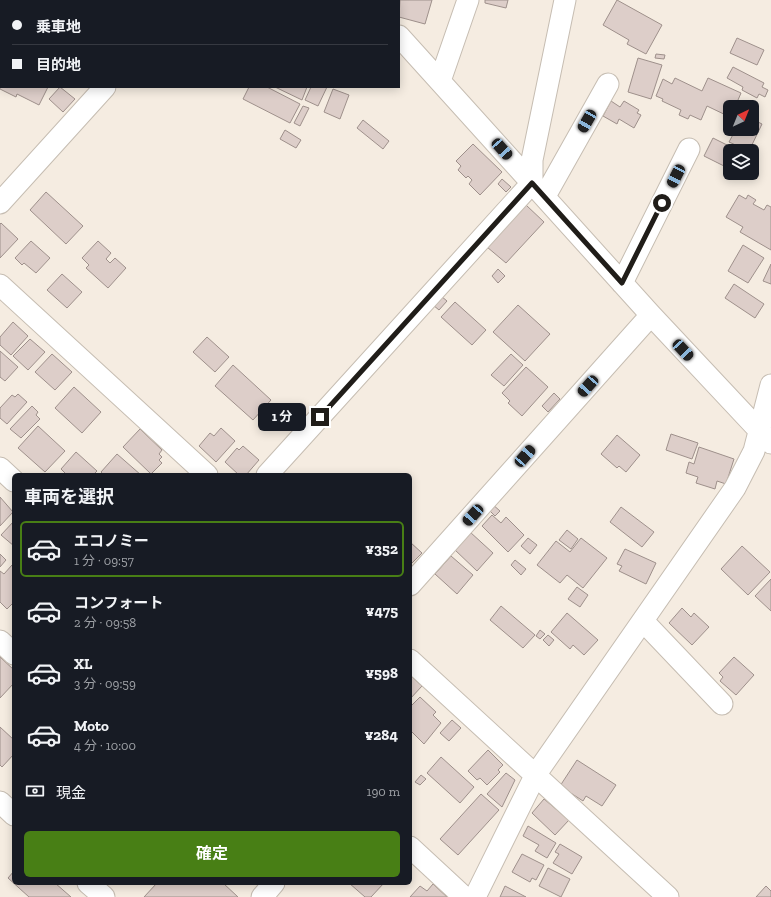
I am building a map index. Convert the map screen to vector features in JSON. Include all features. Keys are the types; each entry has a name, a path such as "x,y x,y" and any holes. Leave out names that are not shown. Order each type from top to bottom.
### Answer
{"street":[{"path":"440,81 468,0"},
{"path":"538,190 532,160 565,0"},
{"path":"400,37 651,315 765,437"},
{"path":"269,473 538,190 608,84"},
{"path":"0,203 104,88"},
{"path":"622,283 689,149"},
{"path":"0,285 205,473"},
{"path":"412,583 651,315"},
{"path":"475,897 536,774 735,488 754,451 765,437 771,385"},
{"path":"0,468 12,479"},
{"path":"643,621 722,704"},
{"path":"0,641 12,652"},
{"path":"412,662 536,774 668,897"},
{"path":"0,802 12,813"},
{"path":"412,849 464,897"},
{"path":"90,885 104,897"}],"building":[{"path":"400,0 432,0 425,24 400,17"},
{"path":"485,0 508,0 506,8 485,3"},
{"path":"617,0 662,25 646,54 627,44 629,40 603,25"},
{"path":"737,38 764,50 757,65 730,53"},
{"path":"656,54 665,55 664,59 655,58"},
{"path":"638,58 662,65 651,99 628,92"},
{"path":"733,67 764,83 762,87 768,90 765,97 759,94 757,98 742,90 743,87 727,78"},
{"path":"675,78 702,91 708,78 741,93 738,100 723,100 723,114 707,106 701,120 690,115 688,119 679,115 681,110 662,101 663,99 656,96 663,79 672,84"},
{"path":"48,88 39,105 17,94 16,97 0,89"},
{"path":"59,88 61,88 75,99 63,112 49,99"},
{"path":"248,88 269,88 300,104 290,123 243,99"},
{"path":"277,88 307,88 302,100"},
{"path":"311,88 327,88 318,106 305,100"},
{"path":"333,89 349,95 340,119 324,112"},
{"path":"611,101 620,107 624,101 639,110 637,113 641,115 634,128 619,119 617,124 603,116"},
{"path":"303,106 309,108 300,126 294,123"},
{"path":"363,120 389,141 383,149 357,128"},
{"path":"759,122 762,124 759,130"},
{"path":"285,130 301,140 296,148 280,139"},
{"path":"732,136 756,136 752,144 733,144 729,142"},
{"path":"713,138 725,144 723,144 723,166 704,156"},
{"path":"473,144 502,172 480,195 469,184 472,180 468,176 466,178 458,170 461,166 456,161"},
{"path":"502,179 511,187 506,192 498,184"},
{"path":"46,192 83,226 66,244 30,210"},
{"path":"739,195 746,199 748,195 756,200 753,204 764,210 767,205 771,207 771,250 740,232 743,227 726,217"},
{"path":"526,205 544,222 506,263 487,247"},
{"path":"1,223 18,239 0,258 0,224"},
{"path":"31,241 50,258 36,273 24,263 22,265 15,258"},
{"path":"98,241 111,253 106,259 110,263 115,258 126,268 108,288 86,268 89,265 82,258"},
{"path":"743,245 764,258 748,283 728,271"},
{"path":"771,264 771,284 763,281"},
{"path":"498,269 505,276 498,283 492,276"},
{"path":"62,274 82,292 67,308 47,290"},
{"path":"734,284 764,304 755,318 725,298"},
{"path":"441,296 447,301 439,310 433,305"},
{"path":"455,302 486,330 472,345 441,317"},
{"path":"518,305 550,334 525,361 493,332"},
{"path":"13,322 28,336 11,355 0,345 0,337"},
{"path":"207,337 229,357 215,372 193,352"},
{"path":"30,339 45,352 28,370 13,356"},
{"path":"0,351 18,367 5,381 0,377"},
{"path":"52,354 72,372 55,390 35,372"},
{"path":"511,354 523,365 504,386 491,375"},
{"path":"233,365 271,400 253,420 215,386"},
{"path":"526,367 548,387 522,416 508,403 510,401 502,393"},
{"path":"74,387 101,412 82,433 55,408"},
{"path":"554,393 560,399 548,412 542,406"},
{"path":"18,394 27,402 7,424 0,418 0,408 12,395 15,397"},
{"path":"32,406 38,412 36,415 40,419 21,438 10,429"},
{"path":"38,426 65,451 45,472 18,448"},
{"path":"221,428 235,441 216,462 199,446 210,433 214,436"},
{"path":"140,429 162,450 159,454 162,457 159,460 162,463 152,473 150,473 123,447"},
{"path":"671,434 698,443 692,459 666,450"},
{"path":"617,435 640,455 626,472 619,466 617,468 601,454"},
{"path":"243,446 259,460 248,473 237,473 225,462 237,448 239,450"},
{"path":"699,447 734,459 726,484 717,481 715,489 696,483 698,477 686,473 689,462 694,464"},
{"path":"76,452 97,471 95,473 65,473 61,469"},
{"path":"117,454 139,473 102,473 101,472"},
{"path":"0,497 12,511 12,513 0,526"},
{"path":"491,503 500,511 495,516 487,508"},
{"path":"621,507 654,532 642,547 610,522"},
{"path":"492,515 501,523 506,517 524,535 508,552 482,526"},
{"path":"12,523 12,544 1,535"},
{"path":"567,530 578,539 571,549 559,540"},
{"path":"470,532 493,553 477,571 454,549"},
{"path":"528,538 537,545 530,554 521,546"},
{"path":"581,538 607,558 583,588 567,575 560,583 537,565 556,541 570,552"},
{"path":"412,544 422,553 412,563"},
{"path":"742,546 770,572 748,595 721,569"},
{"path":"625,549 656,563 646,584 619,571 622,566 617,564"},
{"path":"0,554 6,560 0,567"},
{"path":"451,556 473,575 457,594 435,574"},
{"path":"515,560 526,569 521,575 511,565"},
{"path":"12,565 12,604 7,609 0,602 0,571 4,574"},
{"path":"771,579 771,611 755,596"},
{"path":"577,587 588,595 580,607 568,599"},
{"path":"501,606 535,635 523,648 490,620"},
{"path":"682,608 691,617 694,613 709,627 692,645 669,623"},
{"path":"567,613 598,640 584,655 573,645 570,649 551,632"},
{"path":"540,630 545,634 540,639 536,636"},
{"path":"548,635 554,640 549,646 543,640"},
{"path":"0,657 12,668 12,685 0,698"},
{"path":"734,657 754,675 736,695 720,681 723,677 719,673"},
{"path":"412,677 422,686 412,697"},
{"path":"420,697 436,712 433,715 441,723 424,744 412,732 412,705"},
{"path":"452,720 461,728 449,741 440,733"},
{"path":"0,727 12,738 12,756 2,767 0,765"},
{"path":"488,750 503,765 498,770 500,772 487,785 480,778 477,780 468,771"},
{"path":"441,757 474,787 460,803 427,773"},
{"path":"577,760 616,785 602,806 586,796 583,801 560,786"},
{"path":"506,773 515,780 502,807 487,794"},
{"path":"421,775 426,779 420,785 415,782"},
{"path":"481,794 499,810 458,855 440,839"},
{"path":"544,799 569,820 555,835 532,813"},
{"path":"528,826 556,843 547,858 535,851 539,845 523,836"},
{"path":"560,844 582,857 572,874 553,863 559,854 555,852"},
{"path":"522,854 544,865 536,880 532,878 530,882 512,872"},
{"path":"548,868 570,879 561,897 539,886"},
{"path":"12,873 12,882 8,878"},
{"path":"433,884 447,897 410,897 420,886 427,891"},
{"path":"16,885 57,885 71,897 29,897"},
{"path":"155,885 225,885 238,897 144,897"},
{"path":"351,885 382,885 371,897 365,897"},
{"path":"505,886 526,897 500,897"},
{"path":"766,886 771,891 771,897 756,897"}],"route":[{"path":"320,417 532,183 622,283 662,203"}]}
